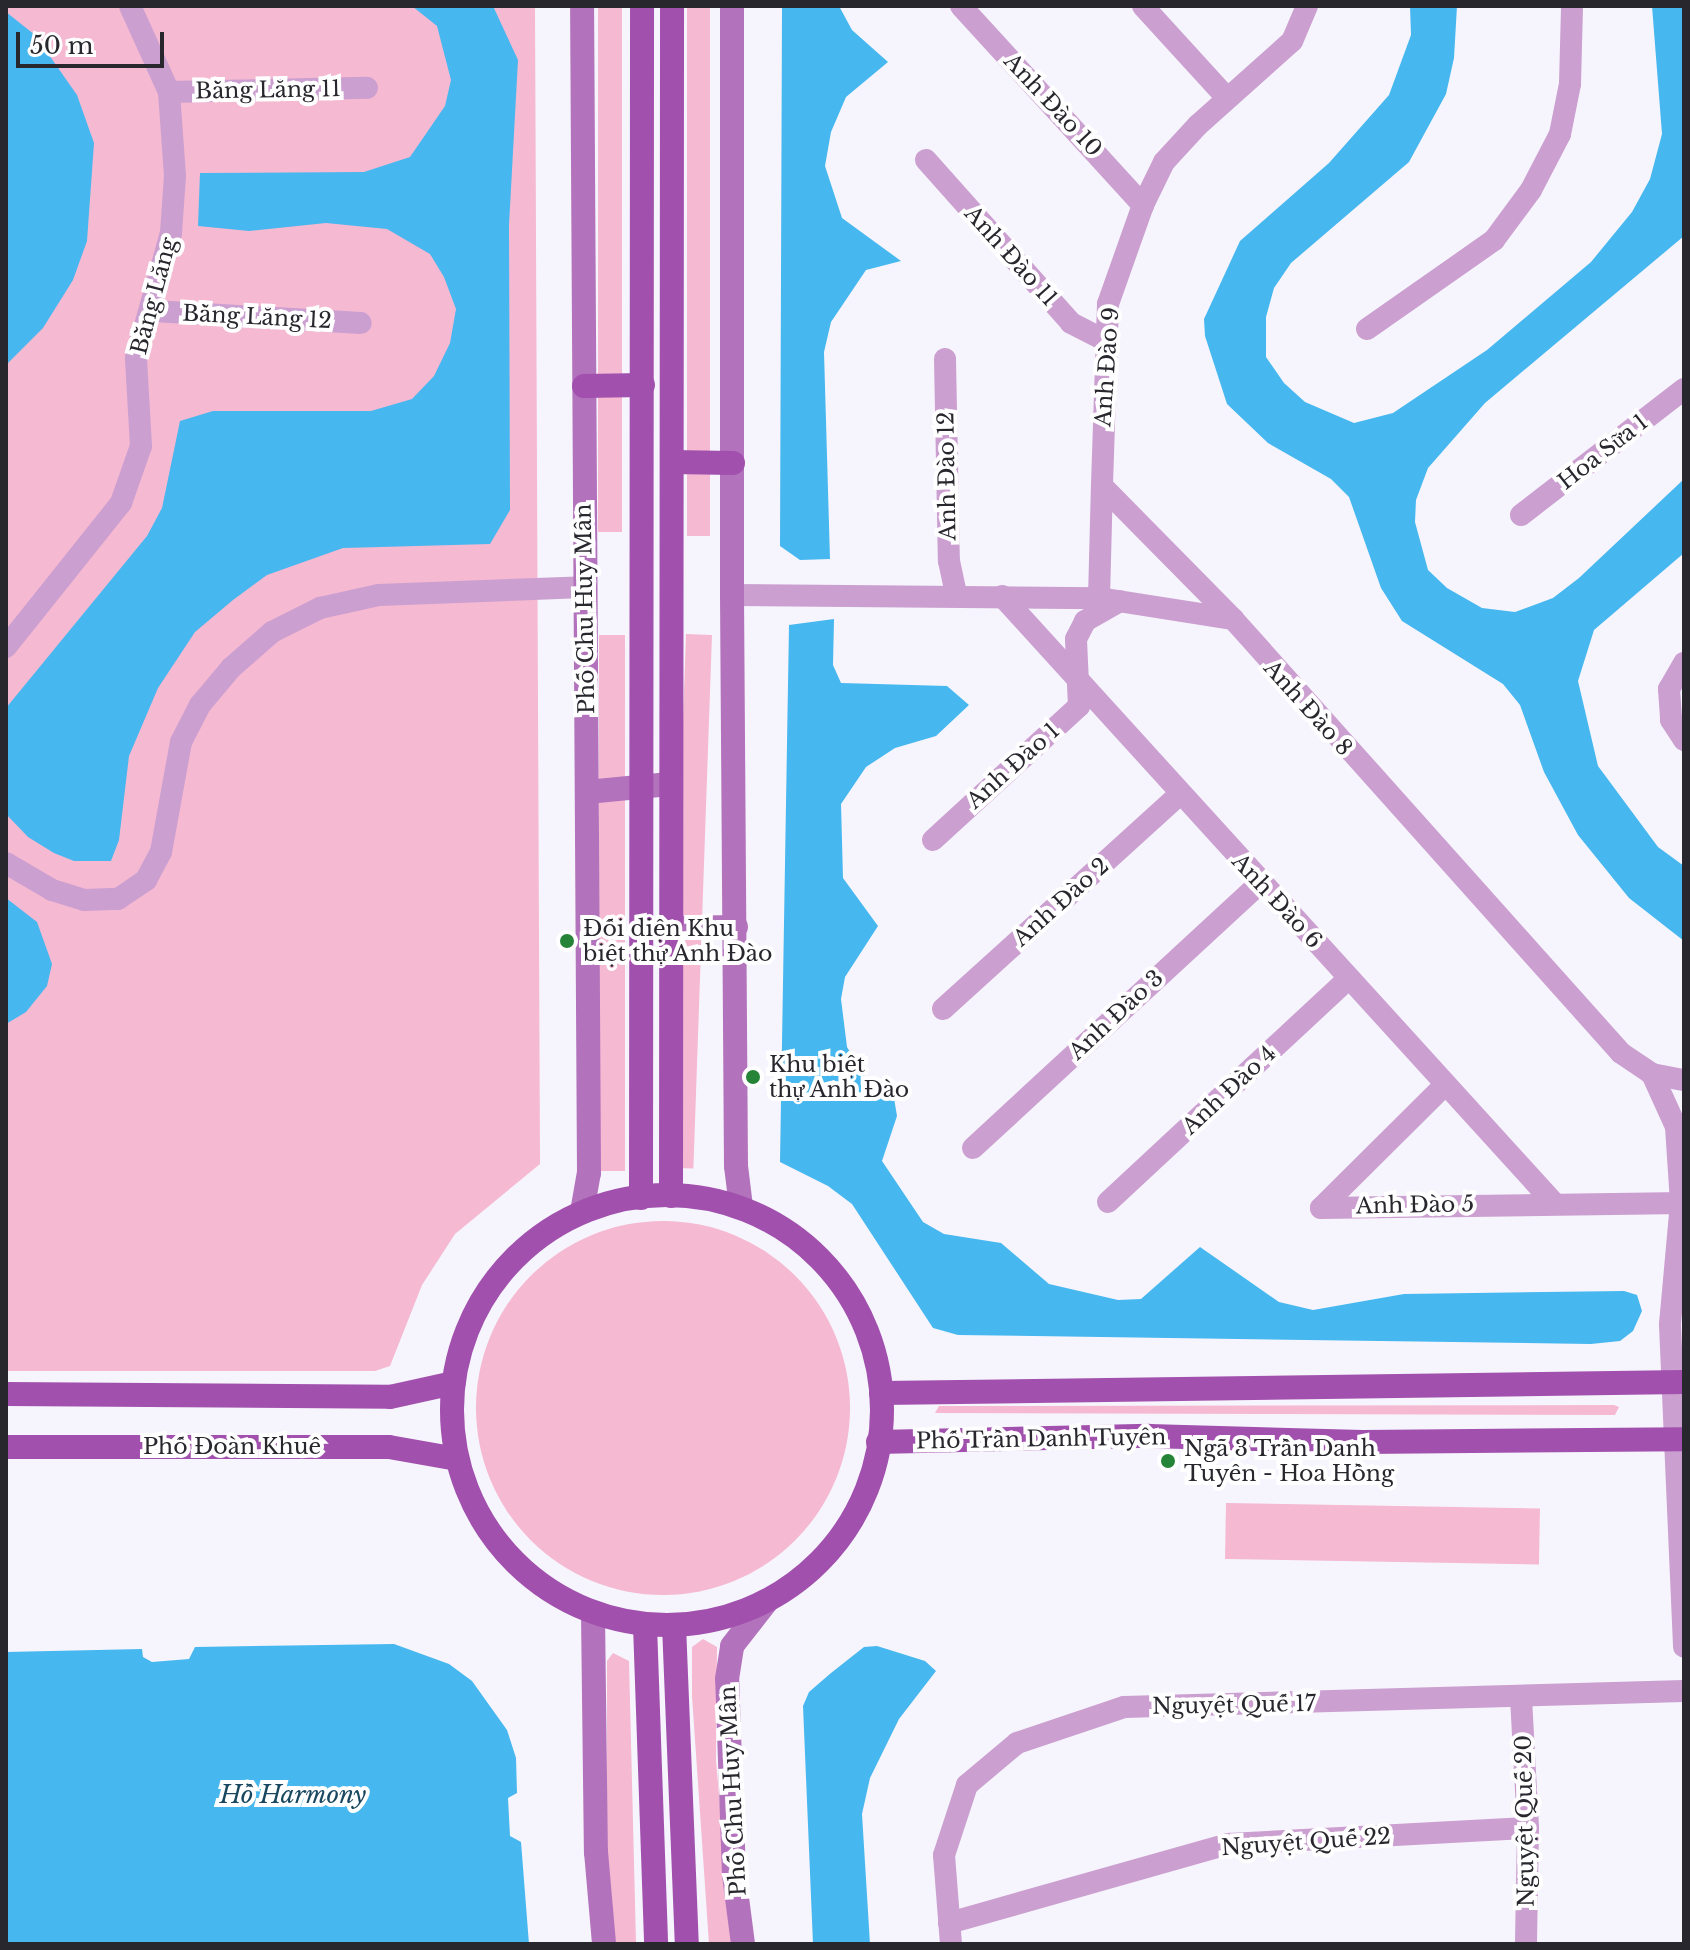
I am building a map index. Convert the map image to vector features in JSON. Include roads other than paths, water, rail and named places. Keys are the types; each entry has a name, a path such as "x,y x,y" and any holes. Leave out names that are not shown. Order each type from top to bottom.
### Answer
{"main road":[{"name":"Phố Chu Huy Mân","path":"582,6 589,1173 582,1212"},
{"path":"641,1198 642,6"},
{"path":"671,1196 672,6"},
{"path":"732,6 736,1166 741,1207"},
{"path":"584,386 643,385"},
{"path":"672,462 733,463"},
{"path":"587,792 670,784"},
{"path":"671,928 736,927"},
{"path":"671,1196 741,1207 802,1241 842,1284 865,1325 881,1393 878,1442 863,1498 846,1529 797,1582 767,1601 733,1615 674,1625 645,1625 593,1614 541,1586 505,1554 467,1493 457,1459 453,1383 470,1324 495,1281 529,1245 582,1212 641,1198 671,1196"},
{"path":"881,1393 1678,1382"},
{"path":"6,1394 390,1397 453,1383"},
{"name":"Phố Trần Danh Tuyên","path":"878,1442 1149,1436 1363,1442 1678,1440"},
{"name":"Phố Đoàn Khuê","path":"6,1447 389,1447 457,1459"},
{"name":"Phố Chu Huy Mân","path":"743,1944 734,1875 727,1679 732,1646 767,1601"},
{"path":"593,1614 596,1852 604,1944"},
{"path":"645,1625 656,1944"},
{"path":"674,1625 687,1944"}],"street":[{"name":"Bằng Lăng","path":"6,647 121,503 136,473 141,446 136,358 153,311 173,204 169,92 130,6"},
{"name":"Anh Đào 10","path":"961,6 1143,205"},
{"path":"1143,6 1226,97"},
{"name":"Anh Đào 9","path":"1110,599 1102,486 1108,304 1143,205 1164,162 1226,97 1292,41 1307,6"},
{"path":"1367,329 1494,240 1531,190 1560,134 1570,84 1572,6"},
{"name":"Bằng Lăng 11","path":"169,92 367,88"},
{"name":"Anh Đào 11","path":"926,160 1071,323 1105,340"},
{"name":"Bằng Lăng 12","path":"153,311 361,323"},
{"name":"Anh Đào 12","path":"945,359 949,561 956,593"},
{"name":"Hoa Sữa 1","path":"1521,515 1684,389"},
{"path":"1102,486 1233,619"},
{"path":"6,863 52,890 84,900 118,899 146,880 161,852 181,742 200,705 231,668 272,632 320,608 379,595 584,587"},
{"path":"732,595 956,593 1110,599 1233,619"},
{"name":"Anh Đào 6","path":"1002,596 1179,795 1349,978 1443,1087 1554,1203"},
{"path":"1081,686 1076,639 1085,621 1110,599"},
{"name":"Anh Đào 8","path":"1233,619 1601,1032 1652,1074 1684,1080"},
{"path":"1684,663 1669,689 1671,720 1684,740"},
{"name":"Anh Đào 1","path":"933,840 1079,706 1081,686"},
{"name":"Anh Đào 2","path":"943,1009 1179,795"},
{"name":"Anh Đào 3","path":"973,1148 1260,883"},
{"name":"Anh Đào 4","path":"1108,1202 1349,978"},
{"path":"1652,1074 1680,1123 1682,1203 1670,1325 1678,1382 1684,1647"},
{"name":"Anh Đào 5","path":"1443,1087 1321,1208 1682,1203"},
{"name":"Nguyệt Quế 17","path":"950,1934 944,1855 967,1785 1017,1743 1124,1707 1684,1691"},
{"name":"Nguyệt Quế 20","path":"1521,1698 1528,1828 1526,1944"},
{"name":"Nguyệt Quế 22","path":"950,1934 1229,1844 1528,1828"}],"water":[{"path":"412,6 493,6 518,60 509,225 510,510 490,544 343,548 267,575 233,600 195,632 158,688 129,756 119,840 111,861 74,861 54,853 28,837 6,814 6,708 147,536 162,508 180,421 213,411 371,411 412,399 434,376 450,343 456,309 444,277 430,254 387,229 326,223 249,231 198,226 200,173 364,172 410,157 445,106 451,80 437,26"},
{"path":"782,6 839,6 852,30 888,62 846,97 831,132 825,166 842,218 901,261 866,270 831,322 824,352 830,559 800,560 780,546"},
{"path":"1410,6 1457,6 1454,58 1446,94 1409,162 1291,263 1274,288 1266,317 1266,357 1284,383 1305,402 1354,423 1393,413 1487,350 1591,262 1632,212 1650,179 1662,134 1652,6 1684,6 1684,236 1485,403 1428,468 1416,500 1415,522 1428,570 1447,588 1482,608 1515,612 1553,598 1579,578 1684,479 1684,553 1594,630 1578,681 1598,766 1658,847 1684,866 1684,941 1629,898 1578,835 1544,772 1520,705 1503,684 1402,621 1381,588 1349,497 1331,479 1268,443 1227,404 1205,336 1204,319 1240,241 1329,163 1389,95 1411,35"},
{"path":"6,12 35,35 77,95 94,143 87,241 73,280 43,328 6,365"},
{"path":"834,619 833,665 841,683 947,686 969,705 936,736 895,748 866,767 841,804 843,878 878,926 845,977 841,999 847,1047 866,1078 894,1098 897,1116 882,1161 923,1222 944,1234 1001,1243 1049,1284 1118,1300 1141,1299 1200,1247 1279,1302 1313,1310 1404,1294 1624,1291 1637,1295 1642,1311 1633,1331 1620,1341 1591,1344 958,1335 933,1328 852,1204 828,1186 780,1162 789,625"},
{"path":"6,898 37,922 52,964 47,986 26,1012 6,1024"},
{"name":"Hồ Harmony","path":"394,1644 449,1664 472,1681 507,1730 516,1758 517,1793 508,1798 510,1836 521,1842 529,1944 6,1944 6,1652 142,1649 143,1657 152,1662 189,1659 195,1647"},
{"path":"877,1646 925,1661 936,1671 899,1719 870,1778 862,1814 870,1944 813,1944 803,1706 809,1692 831,1673 864,1647"}],"place":[{"name":"Đối diện Khu biệt thự Anh Đào","path":"567,941"},
{"name":"Khu biệt thự Anh Đào","path":"753,1077"},
{"name":"Ngã 3 Trần Danh Tuyên - Hoa Hồng","path":"1168,1461"}]}
